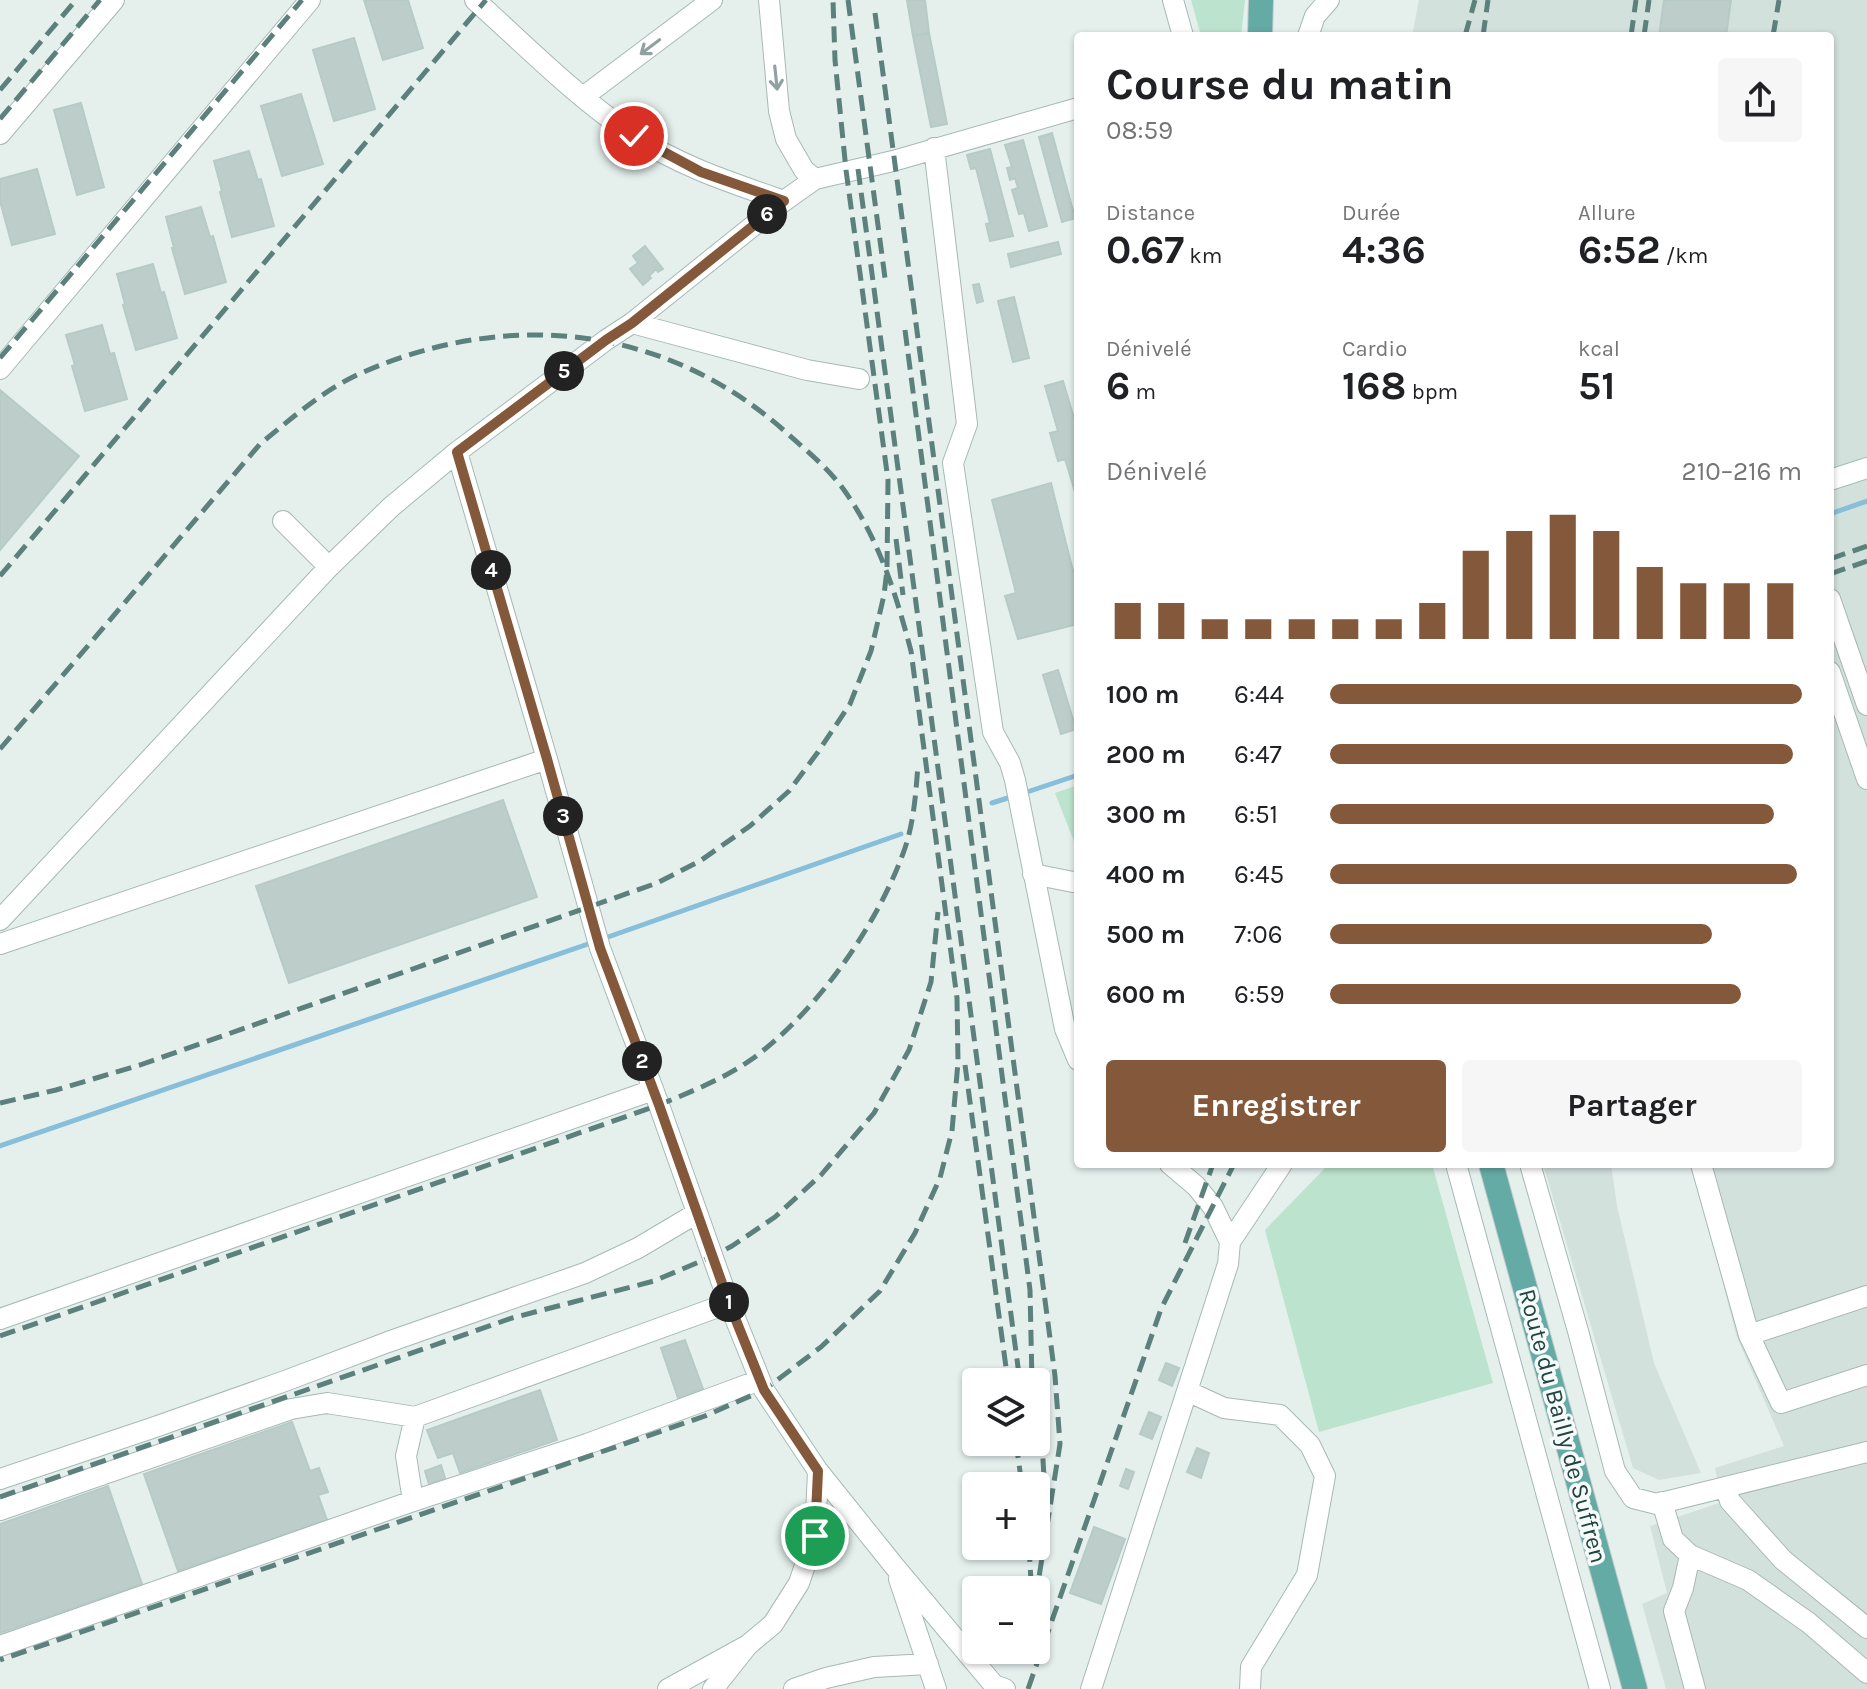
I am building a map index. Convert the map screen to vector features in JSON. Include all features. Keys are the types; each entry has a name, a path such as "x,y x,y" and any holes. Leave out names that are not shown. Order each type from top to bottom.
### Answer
{"main road":[{"path":"1260,32 1261,0"},
{"name":"Route du Bailly de Suffren","path":"1492,1168 1635,1689"}],"street":[{"path":"0,134 114,0"},
{"path":"3,360 310,0"},
{"path":"475,0 563,82 634,136 701,172 784,201"},
{"path":"583,97 712,0"},
{"path":"769,0 779,111 786,139 804,170 815,179"},
{"path":"1164,0 1173,32"},
{"path":"1173,0 1182,32"},
{"path":"1181,0 1189,32"},
{"path":"1309,32 1315,16 1329,0"},
{"path":"0,920 329,567 391,507 457,452 632,323 784,201 815,179 893,161 1074,109"},
{"path":"934,148 967,424 953,463 993,732 1010,763 1015,780 1065,1029 1074,1050"},
{"path":"632,323 807,370 859,379"},
{"path":"457,452 600,948 729,1303 764,1390 818,1471 895,1567 994,1685 1005,1689"},
{"path":"1834,479 1867,468"},
{"path":"283,521 329,567"},
{"path":"1834,610 1867,705"},
{"path":"1834,684 1867,779"},
{"path":"0,944 547,759"},
{"path":"1033,874 1074,882"},
{"path":"0,1319 653,1090"},
{"path":"1175,1168 1196,1186 1213,1207 1230,1242"},
{"path":"1091,1689 1228,1264 1230,1242 1279,1168"},
{"path":"1457,1168 1600,1689"},
{"path":"1531,1168 1615,1471 1633,1498 1657,1504 1867,1452"},
{"path":"1702,1168 1749,1335 1781,1403 1867,1375"},
{"path":"0,1479 155,1427 585,1273 638,1248 697,1213"},
{"path":"1749,1335 1867,1296"},
{"path":"0,1510 291,1409 327,1403 415,1417 729,1303"},
{"path":"0,1646 413,1501 587,1444 760,1380"},
{"path":"1187,1391 1224,1408 1280,1415 1310,1445 1325,1476 1307,1575 1251,1667 1250,1689"},
{"path":"413,1501 406,1456 415,1417"},
{"path":"668,1689 748,1645 773,1624 799,1583 815,1536 818,1471"},
{"path":"1726,1488 1730,1501 1783,1560 1867,1628"},
{"path":"1662,1502 1673,1539 1690,1555 1748,1580 1809,1623 1867,1673"},
{"path":"1690,1555 1674,1611 1695,1689"},
{"path":"895,1567 936,1689"},
{"path":"713,1689 748,1645"},
{"path":"794,1689 874,1667 928,1664"}],"shaded area":[{"path":"1419,0 1867,0 1867,1689 1666,1689 1642,1604 1667,1593 1650,1526 1722,1502 1715,1468 1784,1446 1736,1335 1694,1168 1834,1168 1834,32 1413,32"},
{"path":"1544,1168 1612,1168 1617,1206 1654,1363 1701,1473 1659,1480 1633,1468"}],"green space":[{"path":"1191,0 1245,0 1241,32 1200,32"},
{"path":"1074,786 1074,842 1055,793"},
{"path":"1325,1168 1433,1168 1493,1383 1319,1432 1265,1230"}],"building":[{"path":"364,0 408,0 423,48 383,60"},
{"path":"907,0 925,0 929,33 913,36"},
{"path":"1664,0 1731,0 1727,32 1660,32"},
{"path":"929,33 947,124 931,127 913,36"},
{"path":"354,38 375,109 334,121 313,50"},
{"path":"301,94 323,164 282,176 261,106"},
{"path":"81,103 104,187 77,195 54,110"},
{"path":"1052,133 1074,218 1062,222 1039,137"},
{"path":"1023,140 1047,226 1029,231 1024,213 1019,214 1012,190 1018,188 1015,178 1010,180 1007,168 1012,167 1005,145"},
{"path":"990,149 1013,236 990,241 986,224 990,223 976,168 971,169 967,155"},
{"path":"249,151 258,180 261,179 274,226 232,237 214,161"},
{"path":"37,169 55,234 12,245 0,201 0,179"},
{"path":"201,207 226,282 185,294 166,217"},
{"path":"1058,242 1061,254 1011,267 1008,254"},
{"path":"645,246 663,269 658,272 656,269 643,285 630,269 638,263 633,256"},
{"path":"153,264 177,338 136,350 117,274"},
{"path":"979,284 983,301 977,303 973,285"},
{"path":"1014,297 1029,358 1013,362 998,301"},
{"path":"102,325 110,354 114,353 127,399 85,411 66,335"},
{"path":"1063,381 1074,418 1074,489 1065,459 1058,461 1050,433 1058,431 1045,386"},
{"path":"0,390 79,456 0,550"},
{"path":"1051,483 1074,575 1074,625 1018,639 1005,596 1016,593 992,500"},
{"path":"1058,670 1074,730 1061,734 1043,675"},
{"path":"503,800 537,897 289,983 256,886"},
{"path":"685,1340 703,1389 678,1398 661,1348"},
{"path":"1166,1363 1179,1368 1172,1386 1159,1380"},
{"path":"540,1390 557,1440 460,1473 453,1453 438,1458 427,1430"},
{"path":"1149,1412 1161,1417 1152,1439 1140,1434"},
{"path":"292,1422 310,1471 319,1468 328,1492 318,1495 327,1520 178,1571 144,1474"},
{"path":"1197,1448 1209,1453 1201,1478 1187,1472"},
{"path":"441,1465 445,1478 429,1484 425,1471"},
{"path":"1126,1469 1134,1472 1128,1489 1120,1486"},
{"path":"108,1486 142,1584 0,1633 0,1524"},
{"path":"1094,1527 1125,1539 1101,1604 1070,1593"}],"waterway":[{"path":"1834,513 1867,501"},
{"path":"1024,793 1074,776"},
{"path":"992,803 1014,796"},
{"path":"608,937 901,834"},
{"path":"0,1146 591,943"}],"railway":[{"path":"0,90 76,0"},
{"path":"0,119 100,0"},
{"path":"0,358 302,0"},
{"path":"0,576 486,0"},
{"path":"0,1103 140,1065 657,883 700,861 750,826 789,791 850,704 871,651 887,570 888,480 846,170 835,60 833,0"},
{"path":"848,0 885,278"},
{"path":"1466,32 1475,0"},
{"path":"1484,32 1488,0"},
{"path":"1632,32 1636,0"},
{"path":"1645,32 1649,0"},
{"path":"1774,32 1779,0"},
{"path":"875,13 1055,1376 1060,1444 1039,1576"},
{"path":"858,169 1018,1368"},
{"path":"905,330 1030,1290 1032,1368"},
{"path":"0,749 260,444 332,389 359,374 415,353 471,340 528,335 583,338 638,349 690,369 741,397 788,434 838,482 877,547 911,651 957,998 958,1062 952,1131 940,1178 915,1233 880,1291 821,1347 764,1390 705,1416 0,1660"},
{"path":"896,539 903,595"},
{"path":"1834,558 1867,546"},
{"path":"1834,573 1867,561"},
{"path":"0,1336 659,1105 707,1085 741,1066 800,1017 843,964 879,906 905,848 913,817 918,764"},
{"path":"0,1497 512,1318 654,1281 732,1246 775,1217 821,1175 874,1113 909,1050 931,982 938,912"},
{"path":"965,1065 1006,1368"},
{"path":"1185,1243 1212,1168"},
{"path":"1028,1689 1161,1309 1232,1168"},
{"path":"1018,1456 1020,1472"},
{"path":"1042,1456 1044,1472"},
{"path":"1030,1560 1031,1576"}],"route":[{"path":"634,136 701,172 784,201 632,323 457,452 600,948 729,1303 764,1390 818,1471 815,1536"}]}
